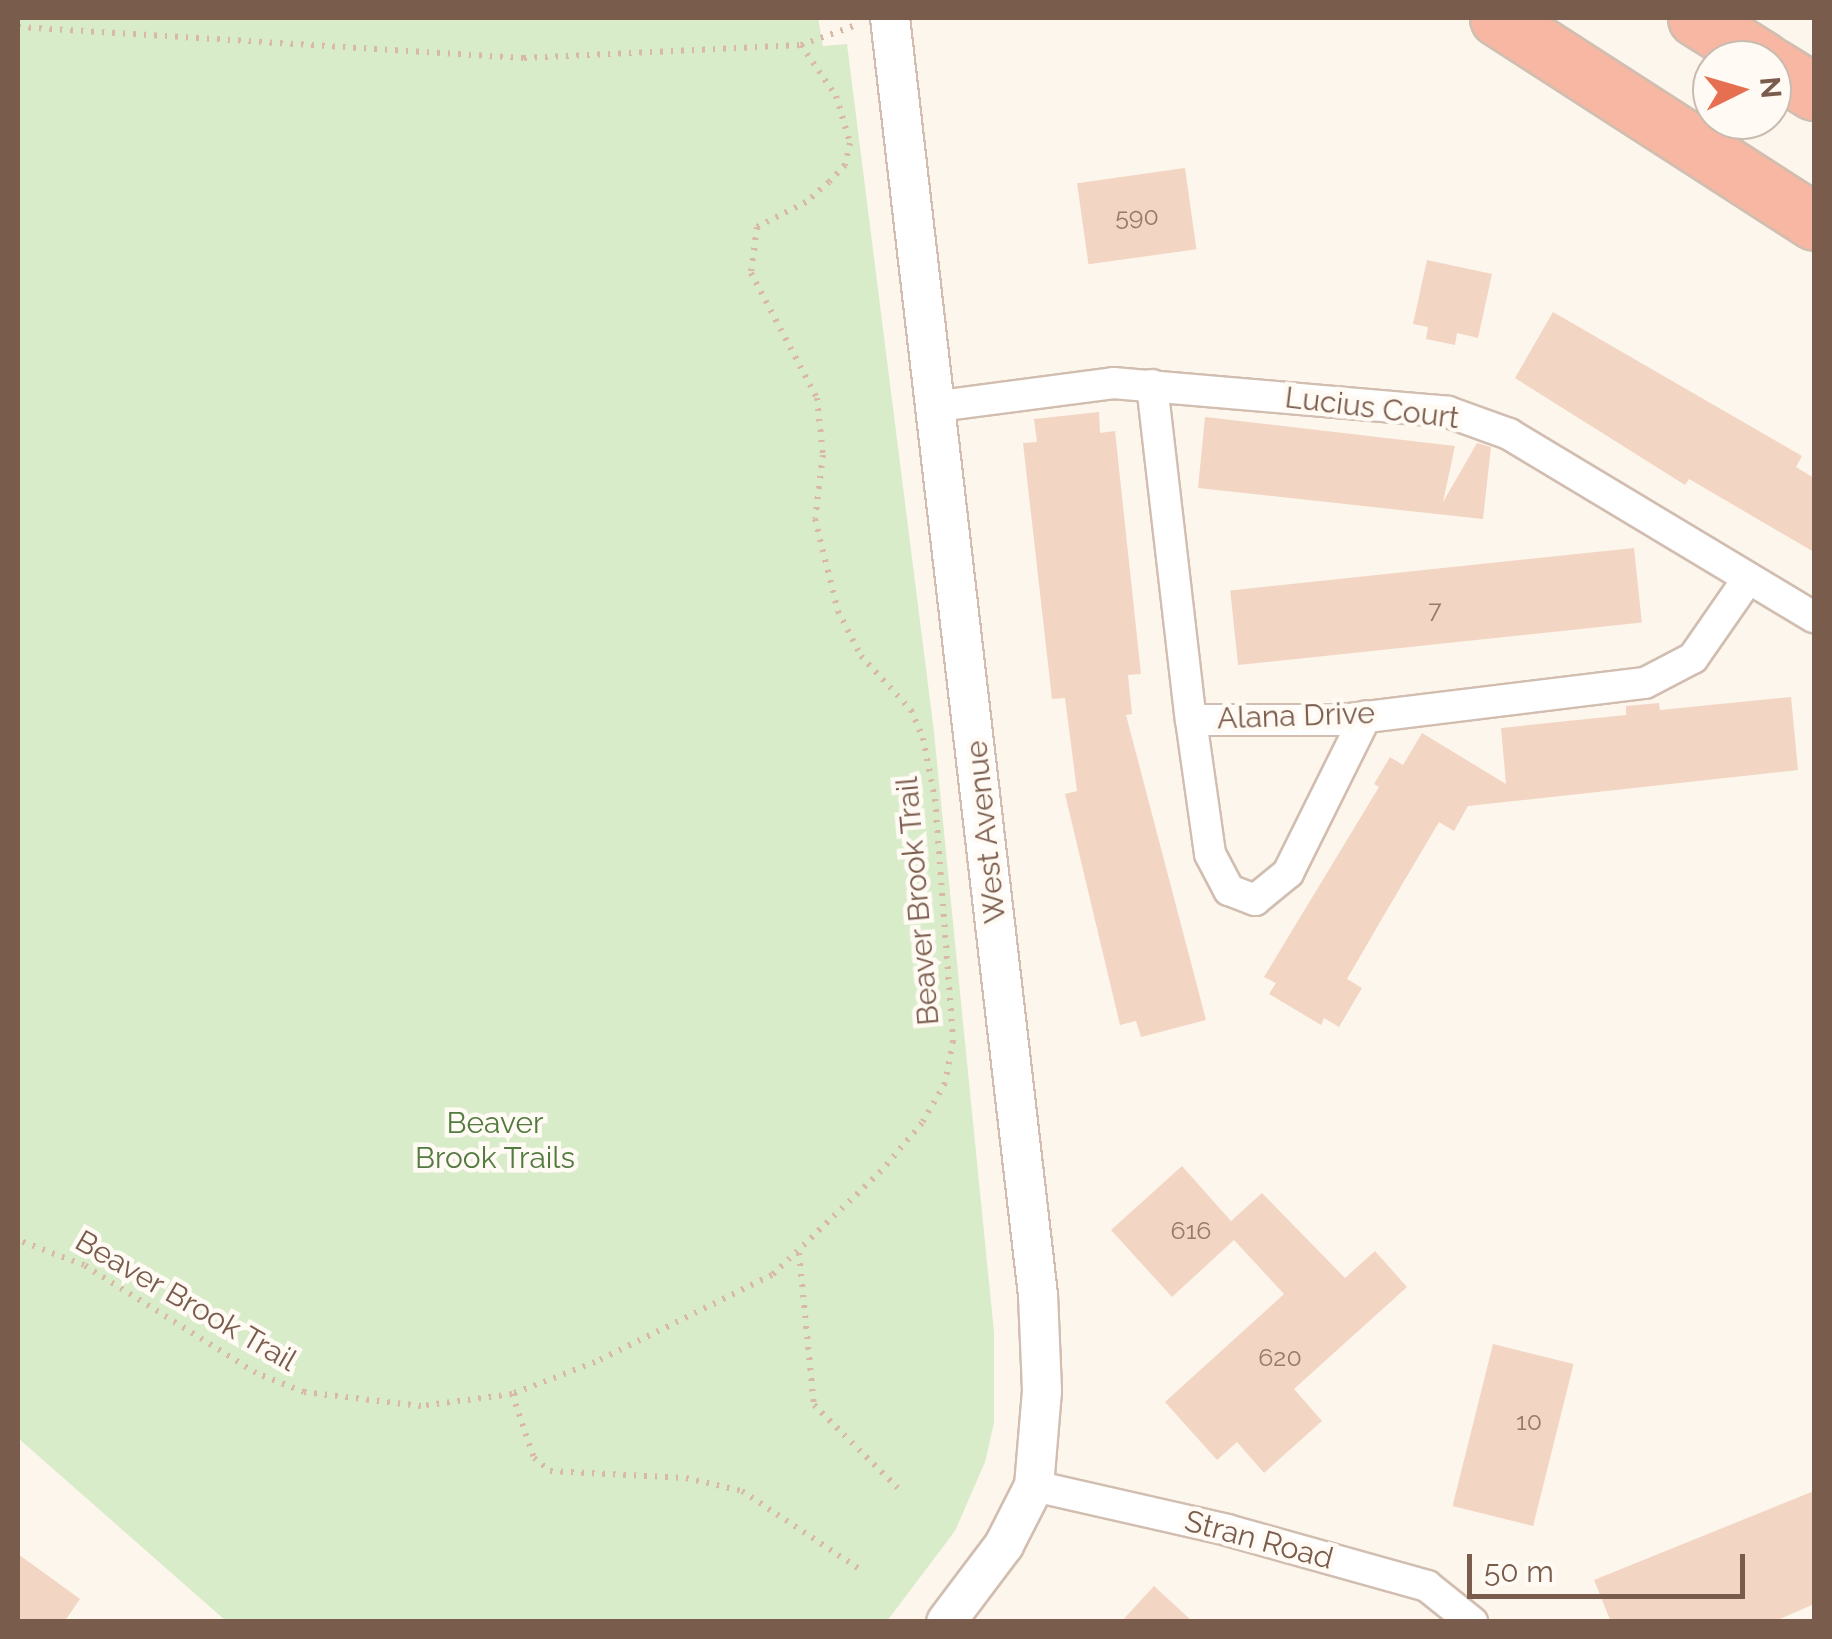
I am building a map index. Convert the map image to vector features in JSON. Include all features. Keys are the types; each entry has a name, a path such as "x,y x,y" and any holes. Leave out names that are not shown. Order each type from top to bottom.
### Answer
{"highway":[{"path":"1498,18 1814,222"},
{"path":"1696,18 1731,40"},
{"path":"1792,78 1814,92"}],"street":[{"name":"West Avenue","path":"890,19 939,406 1038,1295 1042,1391 1034,1486 1004,1545 946,1622"},
{"name":"Lucius Court","path":"939,406 1074,386 1152,384 1404,406 1483,423 1814,618"},
{"name":"Alana Drive","path":"1152,384 1190,720 1366,716 1511,695 1612,689 1671,674 1711,638 1748,579"},
{"path":"1190,720 1210,854 1229,890 1254,900 1288,874 1366,716"},
{"name":"Stran Road","path":"1034,1486 1227,1530 1427,1586 1472,1622"}],"path":[{"path":"18,27 524,58 801,45 847,26 890,19"},
{"name":"Beaver Brook Trail","path":"18,1240 84,1265 256,1373 304,1392 421,1406 512,1394 724,1303 798,1252 922,1123 945,1083 954,1041 935,798 923,738 911,710 862,656 838,611 816,519 824,454 817,398 751,273 757,227 806,202 829,182 844,165 850,143 836,96 801,45"},
{"path":"798,1252 814,1405 900,1490"},
{"path":"512,1394 534,1458 550,1471 686,1478 742,1490 858,1568"}],"green space":[{"name":"Beaver Brook Trails","path":"18,18 818,18 823,46 847,44 934,732 994,1332 994,1423 985,1462 955,1531 887,1621 226,1621 18,1438"}],"building":[{"path":"1185,168 1196,249 1088,264 1077,183"},
{"path":"1427,260 1492,274 1478,338 1457,333 1455,345 1426,339 1428,327 1413,324"},
{"path":"1553,312 1802,456 1796,467 1814,478 1814,552 1689,479 1685,485 1515,378"},
{"path":"1099,412 1100,433 1115,431 1141,674 1128,675 1132,714 1126,715 1206,1020 1141,1037 1136,1021 1120,1025 1065,794 1077,791 1065,698 1052,699 1023,443 1037,442 1034,419"},
{"path":"1205,417 1455,446 1443,502 1477,443 1491,447 1483,519 1198,488"},
{"path":"1634,548 1642,623 1238,665 1230,590"},
{"path":"1791,697 1798,770 1468,806 1454,831 1439,822 1387,910 1347,979 1362,988 1339,1027 1324,1018 1321,1025 1269,994 1276,983 1264,977 1379,787 1374,784 1390,757 1403,765 1422,733 1506,784 1501,728 1626,715 1626,706 1659,703 1660,710"},
{"path":"1182,1166 1231,1221 1262,1193 1345,1278 1375,1251 1407,1287 1294,1389 1322,1421 1264,1473 1237,1442 1217,1460 1165,1402 1284,1294 1234,1240 1172,1297 1111,1230"},
{"path":"1493,1344 1574,1364 1533,1526 1453,1506"},
{"path":"1814,1491 1814,1604 1773,1622 1611,1622 1594,1580"},
{"path":"18,1554 80,1599 64,1622 18,1622"},
{"path":"1154,1586 1193,1622 1121,1622"}]}
